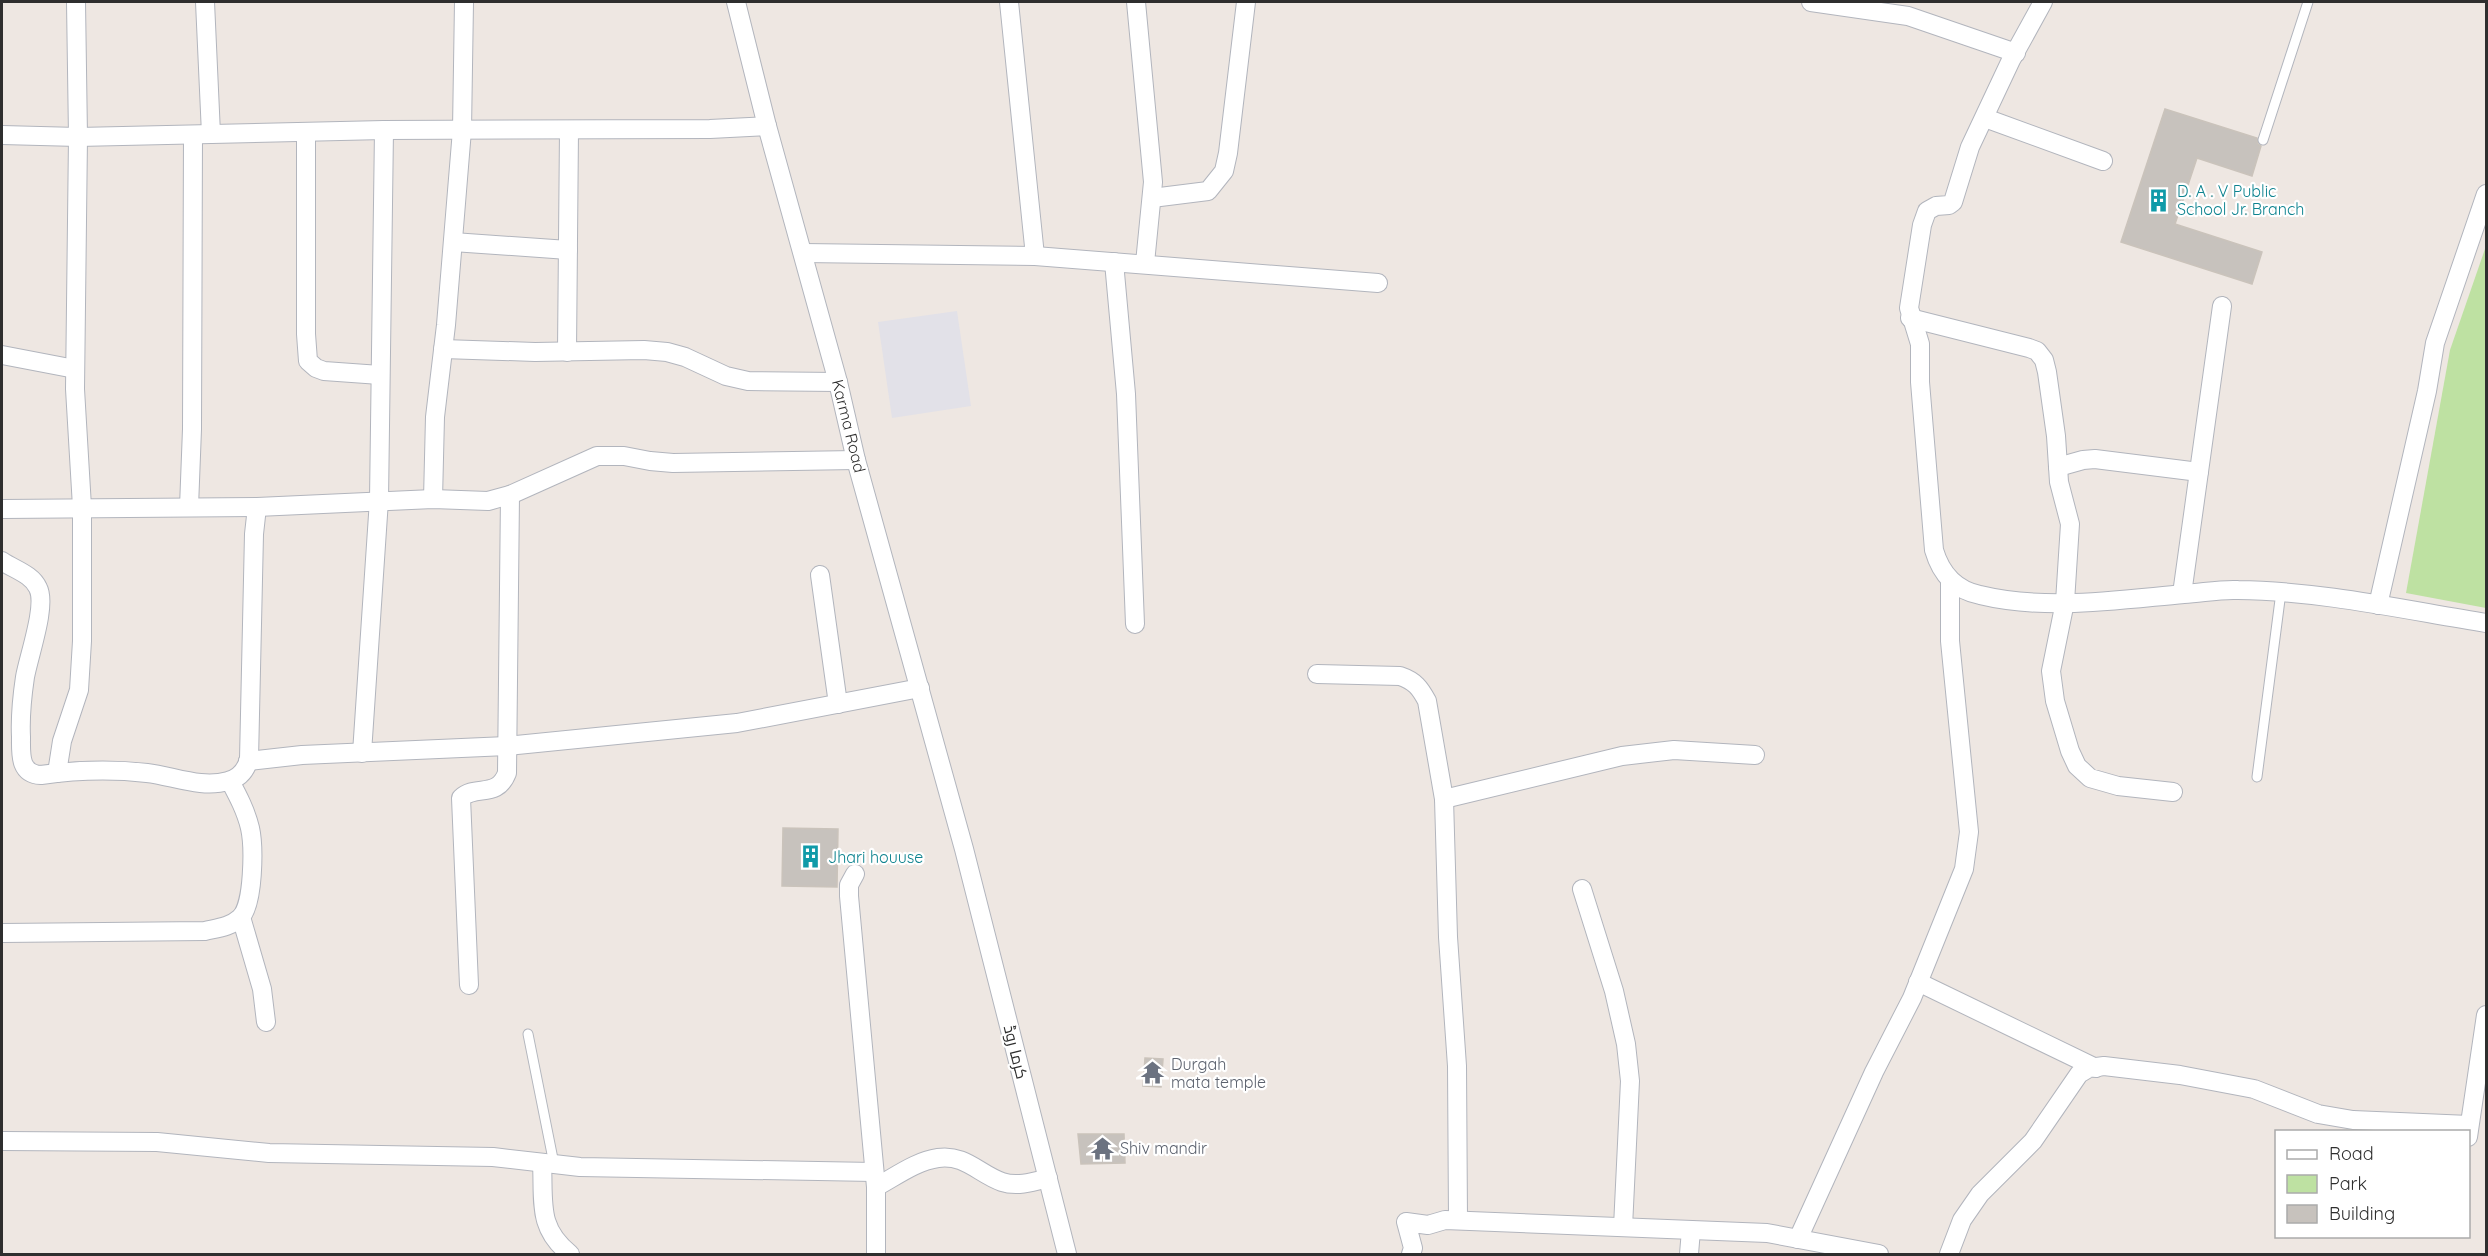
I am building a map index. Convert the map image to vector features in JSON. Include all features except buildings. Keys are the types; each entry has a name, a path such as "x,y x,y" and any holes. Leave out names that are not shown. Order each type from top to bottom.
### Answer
{"street":[{"path":"57,773 62,741 79,690 82,641 82,507 75,369 78,137 76,2"},
{"path":"189,507 205,2"},
{"path":"433,499 435,417 462,130 464,2"},
{"name":"Karma Road","path":"736,2 767,126 838,382 856,460 964,849"},
{"path":"1009,2 1035,256"},
{"path":"1136,2 1151,154 1152,198 1145,263"},
{"path":"1152,198 1208,191 1224,171 1246,2"},
{"path":"1811,2 1908,16 2016,53"},
{"path":"2043,2 1984,118 1971,147 1953,202 1949,205 1932,207 1922,225 1909,308 1910,318 1918,332 1920,344 1920,382 1934,550 1939,567 1950,580 1964,590 1979,596 2040,603 2093,602 2236,590 2281,592 2487,623"},
{"path":"1984,118 2103,161"},
{"path":"2,135 78,137 384,130 710,129 767,126"},
{"path":"362,753 379,500 384,130"},
{"path":"567,352 569,130"},
{"path":"306,132 306,343 308,361 324,371 380,375"},
{"path":"2378,605 2427,391 2435,343 2487,194"},
{"path":"453,242 568,250"},
{"path":"803,253 1035,256 1378,283"},
{"path":"1114,262 1126,394 1135,624"},
{"path":"2182,594 2222,306"},
{"path":"1910,318 2037,351 2044,360 2048,372 2059,482 2071,537 2065,602 2051,671 2055,701 2070,751 2078,766 2090,778 2118,786 2173,792"},
{"path":"443,349 667,352 686,357 726,376 748,381 838,382"},
{"path":"2,355 75,369"},
{"path":"2,509 257,507 433,499 488,501 510,495 597,456 624,456 650,462 673,463 856,460"},
{"path":"2058,467 2095,459 2199,472"},
{"path":"469,985 461,798 466,794 491,790 504,780 507,773 510,495"},
{"path":"2,561 30,578 38,586 41,597 41,612 32,641 22,698 21,757 25,770 33,775 124,771 204,783 230,781 240,775 248,761 254,534 257,507"},
{"path":"820,575 838,704"},
{"path":"1798,1239 1918,982 1965,869 1969,832 1950,642 1950,580"},
{"path":"1317,674 1400,676 1412,680 1419,687 1426,701 1443,799 1448,937 1457,1066 1458,1220"},
{"path":"248,761 302,755 507,746 737,723 920,688"},
{"path":"1443,799 1622,756 1674,750 1755,755"},
{"path":"2,933 206,931 226,927 241,917 248,903 252,860 250,830 246,812 230,781"},
{"name":"کرما روڈ","path":"964,849 1067,1254"},
{"path":"855,874 849,885 849,896 875,1180 876,1254"},
{"path":"1582,889 1614,992 1626,1044 1630,1081 1623,1227"},
{"path":"241,917 262,989 266,1022"},
{"path":"1918,982 2096,1068"},
{"path":"2469,1130 2487,1015"},
{"path":"1949,1254 1962,1220 1980,1194 2033,1141 2079,1074 2089,1068 2129,1069 2232,1084 2254,1089 2318,1114 2353,1120 2458,1130"},
{"path":"2479,1078 2487,1099"},
{"path":"2,1141 157,1142 269,1153 493,1157 580,1167 875,1180 940,1157 958,1159 971,1164 1003,1182 1021,1184 1048,1178"},
{"path":"548,1163 545,1224 556,1243 570,1254"},
{"path":"1412,1254 1413,1248 1406,1222 1428,1226 1445,1220 1767,1233 1879,1254"},
{"path":"1689,1254 1691,1230"}],"lane":[{"path":"2263,140 2308,2"},
{"path":"2257,777 2281,592"},
{"path":"528,1034 548,1163"}],"shaded area":[{"path":"957,311 971,406 892,418 878,322"}],"green space":[{"path":"2486,246 2486,608 2406,593 2450,350"}],"place":[{"name":"D. A . V Public School Jr. Branch","path":"2159,200"},
{"name":"Jhari houuse","path":"810,857"},
{"name":"Durgah mata temple","path":"1153,1073"},
{"name":"Shiv mandir","path":"1102,1148"}]}
